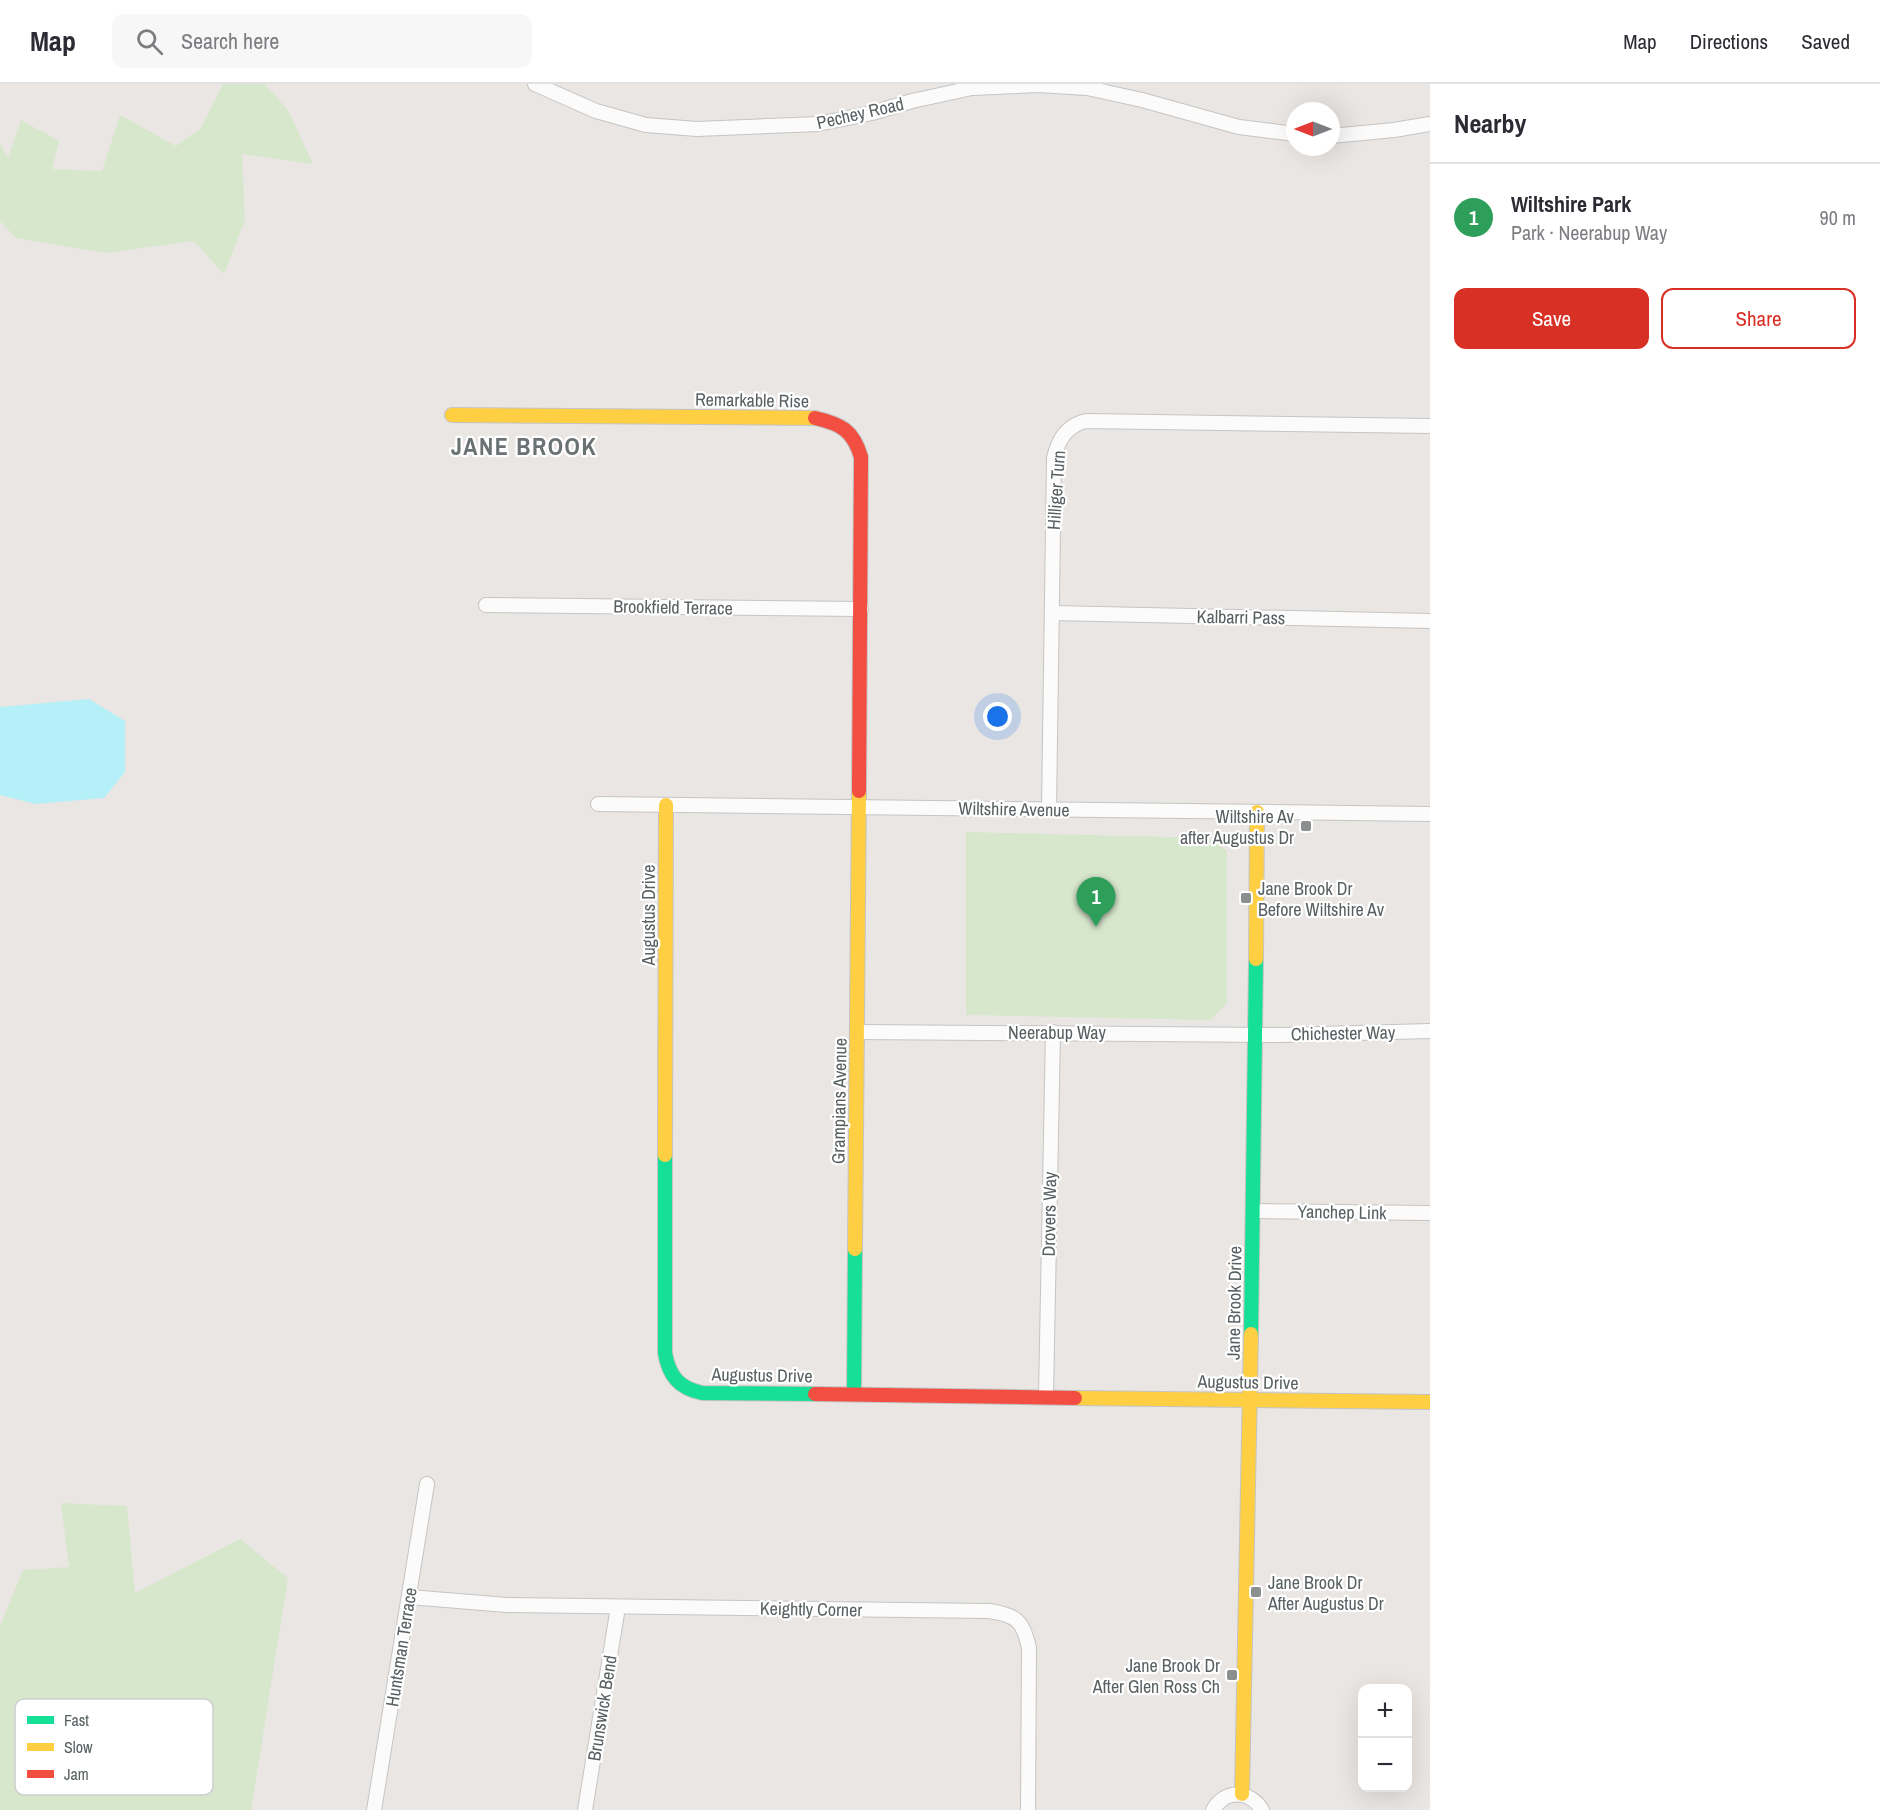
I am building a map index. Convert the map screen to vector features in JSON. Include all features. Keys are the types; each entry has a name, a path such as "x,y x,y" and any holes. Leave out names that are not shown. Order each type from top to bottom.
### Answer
{"street":[{"name":"Pechey Road","path":"535,84 596,111 646,125 697,129 818,124 972,88 1039,85 1087,88 1142,100 1239,127 1286,133"},
{"path":"1340,135 1430,124"},
{"name":"Remarkable Rise","path":"452,415 815,418 833,422 849,430 857,440 861,457 860,807"},
{"name":"Hilliger Turn","path":"1049,810 1054,458 1060,439 1066,432 1080,423 1430,426"},
{"name":"Brookfield Terrace","path":"486,605 861,609"},
{"name":"Kalbarri Pass","path":"1052,614 1430,621"},
{"name":"Wiltshire Avenue","path":"598,804 1430,813"},
{"name":"Augustus Drive","path":"666,805 665,1353 667,1369 674,1379 691,1391 702,1393 1430,1402"},
{"name":"Grampians Avenue","path":"854,1394 860,807"},
{"name":"Jane Brook Drive","path":"1242,1794 1256,1034 1257,812"},
{"name":"Chichester Way","path":"1256,1034 1430,1031"},
{"name":"Neerabup Way","path":"858,1032 1256,1034"},
{"name":"Drovers Way","path":"1046,1396 1053,1032"},
{"name":"Yanchep Link","path":"1253,1211 1430,1213"},
{"name":"Huntsman Terrace","path":"374,1810 427,1484"},
{"name":"Keightly Corner","path":"409,1597 473,1604 1005,1613 1017,1619 1025,1630 1029,1648 1028,1810"},
{"name":"Brunswick Bend","path":"585,1810 618,1607"},
{"path":"1213,1810 1227,1796 1242,1794 1257,1802 1263,1810"}],"green space":[{"path":"223,84 265,84 288,110 313,164 242,154 245,220 224,274 194,241 105,253 16,238 0,221 0,143 8,158 21,120 59,141 52,169 102,171 120,115 176,146 201,128"},
{"path":"966,832 1210,838 1227,851 1227,1003 1211,1020 966,1015"},
{"path":"61,1503 127,1506 135,1593 240,1539 288,1578 251,1810 0,1810 0,1626 23,1570 69,1567"}],"water":[{"path":"89,699 125,721 125,772 104,798 36,804 0,795 0,707"}],"traffic: fast":[{"path":"1251,1334 1256,959"},
{"path":"665,1155 665,1353 672,1374 687,1388 702,1393 815,1394"},
{"path":"854,1394 855,1249"}],"traffic: slow":[{"path":"452,415 815,418"},
{"path":"855,1249 859,791"},
{"path":"665,1155 666,805"},
{"path":"1256,959 1257,812"},
{"path":"1242,1794 1251,1334"},
{"path":"1075,1398 1430,1402"}],"traffic: jam":[{"path":"815,418 839,426 850,434 861,457 859,791"},
{"path":"815,1394 1075,1398"}],"place":[{"name":"Wiltshire Av after Augustus Dr","path":"1306,826"},
{"name":"Jane Brook Dr Before Wiltshire Av","path":"1246,898"},
{"name":"Wiltshire Park","path":"1096,927"},
{"name":"Jane Brook Dr After Augustus Dr","path":"1256,1592"},
{"name":"Jane Brook Dr After Glen Ross Ch","path":"1232,1675"}],"district":[{"name":"JANE BROOK","path":"524,446"}]}
